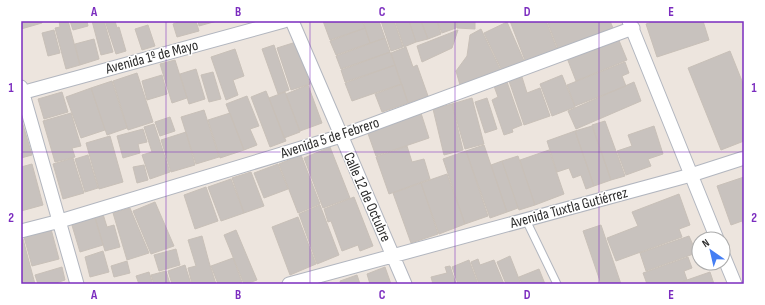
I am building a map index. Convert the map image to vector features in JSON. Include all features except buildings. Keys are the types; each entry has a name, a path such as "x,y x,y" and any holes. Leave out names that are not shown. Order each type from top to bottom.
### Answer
{"street":[{"name":"Avenida 1º de Mayo","path":"22,91 284,21"},
{"name":"Calle 12 de Octubre","path":"292,21 405,284"},
{"path":"631,25 714,231"},
{"name":"Avenida 5 de Febrero","path":"21,231 60,221 341,136 631,25"},
{"path":"22,91 77,284"},
{"name":"Avenida Tuxtla Gutiérrez","path":"289,284 691,175 744,158"},
{"path":"730,271 735,284"}],"lane":[{"path":"526,220 558,284"}]}
